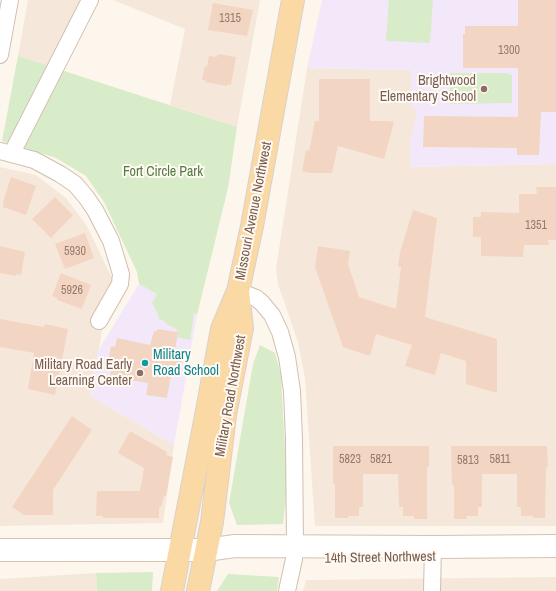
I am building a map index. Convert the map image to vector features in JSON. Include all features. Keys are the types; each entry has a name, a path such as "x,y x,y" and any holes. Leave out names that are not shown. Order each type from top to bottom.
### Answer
{"main road":[{"name":"Missouri Avenue Northwest","path":"238,291 252,226 293,0"},
{"name":"Military Road Northwest","path":"172,591 222,329 238,291"},
{"name":"Military Road Northwest","path":"198,591 218,482 225,415 242,328 238,291"}],"street":[{"path":"0,55 10,0"},
{"path":"90,0 6,152 34,160 47,166 75,184 86,197 103,223 111,242 121,274 120,284 99,321"},
{"name":"Missouri Avenue Northwest","path":"238,291 256,298 272,314 280,332 287,357 292,390 294,438 295,552 287,591"},
{"name":"14th Street Northwest","path":"433,552 556,546"},
{"name":"14th Street Northwest","path":"0,550 206,550 231,560 295,552 433,552 556,557"},
{"path":"432,591 433,552"}],"shaded area":[{"path":"28,0 80,0 48,66 18,56"},
{"path":"113,0 260,0 237,127 170,105 185,29"},
{"name":"Brightwood Elementary School","path":"322,0 556,0 556,164 410,167 410,144 417,110 412,108 411,70 307,68"},
{"path":"307,68 411,70 412,108 418,110 410,144 410,167 556,164 556,526 315,526 305,378 298,342 278,284 276,269"},
{"path":"0,167 36,175 66,198 87,226 112,278 90,396 174,445 163,523 0,526"},
{"name":"Military Road Early Learning Center","path":"139,284 197,315 174,445 90,396 98,351"},
{"path":"96,573 97,591 0,591 0,579"},
{"path":"556,577 556,591 303,591 306,580"}],"green space":[{"path":"389,0 433,0 430,43 386,41"},
{"name":"Fort Circle Park","path":"18,56 237,127 228,188 197,315 194,313 190,340 177,337 178,332 175,328 159,319 152,303 157,294 139,284 137,272 104,202 86,176 56,158 2,141"},
{"path":"450,73 508,73 512,75 512,103 450,104"},
{"path":"260,345 275,353 281,375 287,487 283,524 237,525 229,503 253,364"},
{"path":"153,572 152,591 97,591 96,573"},
{"path":"228,574 279,577 277,591 217,591"}],"building":[{"path":"518,0 556,0 556,112 541,112 539,155 517,155 517,148 423,147 424,116 518,117 518,68 463,68 463,34 465,34 465,26 518,26"},
{"path":"213,3 253,10 247,36 208,30"},
{"path":"218,54 236,57 231,85 228,84 227,86 205,82 205,80 202,80 209,56 217,57"},
{"path":"319,79 370,79 370,121 394,122 384,159 338,146 332,173 311,173 302,171 306,150 309,151 315,121 319,121"},
{"path":"11,177 36,186 26,215 3,207 3,202"},
{"path":"536,187 556,187 556,240 548,240 549,245 524,245 523,257 481,256 481,237 473,237 473,217 481,217 481,212 519,213 519,194 537,194"},
{"path":"55,197 73,215 51,238 32,219"},
{"path":"413,210 437,218 425,317 497,339 497,393 466,384 466,361 441,353 435,375 405,366 412,345 376,334 370,356 343,347 315,267 318,246 350,251 348,264 359,297 396,309 401,267 398,267 400,252"},
{"path":"85,233 94,258 65,269 55,244"},
{"path":"0,246 25,252 21,275 16,274 16,276 0,273"},
{"path":"61,273 91,285 82,309 57,300 57,298 52,296"},
{"path":"0,319 44,327 45,324 68,329 55,395 28,389 34,353 0,347"},
{"name":"Military Road School","path":"157,329 178,332 174,356 182,357 179,376 171,375 167,398 146,395 148,383 110,377 111,368 107,368 111,346 115,347 117,338 150,345 154,331 157,331"},
{"path":"72,416 92,430 53,490 53,515 24,515 12,507"},
{"path":"130,431 167,452 166,455 173,457 166,496 164,496 161,507 159,507 159,518 103,518 103,516 96,516 97,491 140,491 144,468 118,453"},
{"path":"333,446 429,446 429,467 427,467 427,519 414,519 414,516 403,516 403,507 399,507 398,474 363,474 363,507 359,507 359,516 335,518"},
{"path":"451,446 547,446 548,467 546,467 545,518 521,516 521,507 517,507 517,474 482,474 482,507 478,507 478,516 466,516 467,519 454,519 454,485 452,485"}],"place":[{"name":"Brightwood Elementary School","path":"484,89"},
{"name":"Military Road School","path":"145,363"},
{"name":"Military Road Early Learning Center","path":"140,373"}]}
